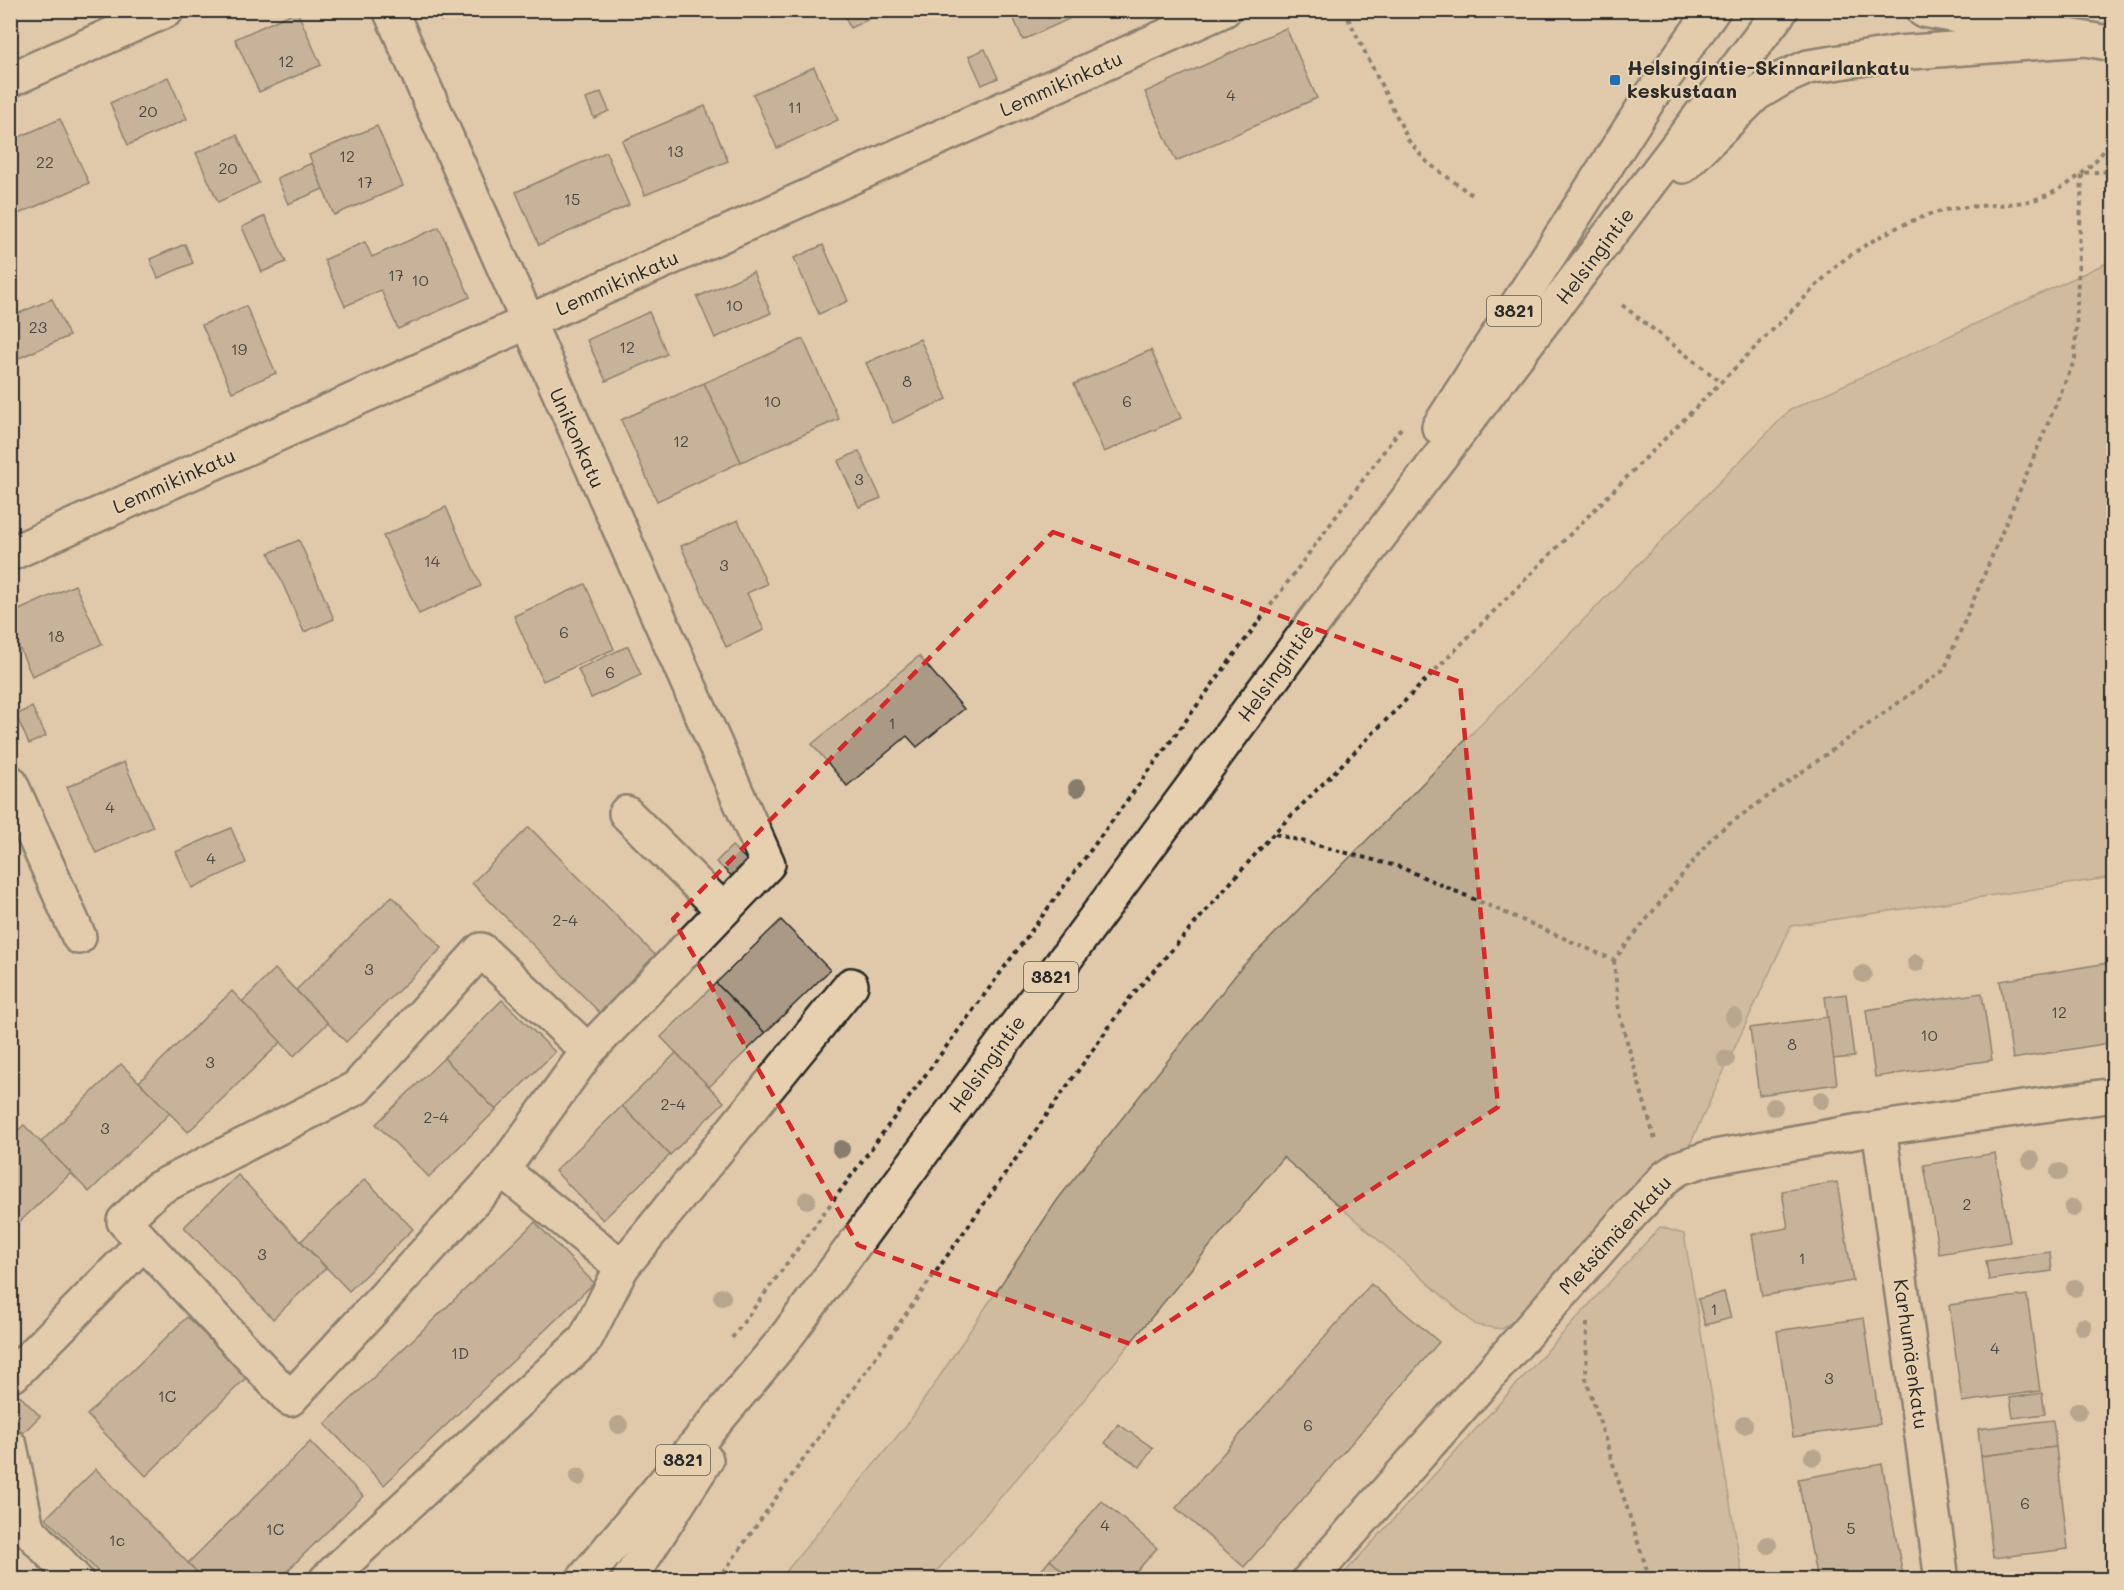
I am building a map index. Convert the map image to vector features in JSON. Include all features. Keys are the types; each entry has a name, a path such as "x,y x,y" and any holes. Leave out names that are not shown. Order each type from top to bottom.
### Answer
{"street":[{"path":"10,80 167,10"},
{"name":"Unikonkatu","path":"390,10 526,323 768,864 723,910"},
{"name":"Lemmikinkatu","path":"10,554 1224,10"},
{"name":"Helsingintie","path":"1320,614 1651,96 1713,10"},
{"name":"Helsingintie","path":"583,1580 783,1341 1320,614 1781,10"},
{"path":"1923,10 2099,42"},
{"path":"2035,10 2099,42"},
{"path":"2060,10 2099,42"},
{"path":"1587,267 1668,181 1756,94 1781,79 1808,68 1854,58 2099,42"},
{"path":"10,782 79,937"},
{"path":"588,1051 481,951 356,1088 157,1189 124,1221 290,1399 502,1170 588,1051 723,910 626,813"},
{"path":"326,1580 585,1340 622,1267 851,985"},
{"name":"Metsämäenkatu","path":"1308,1580 1666,1177 1679,1168 1709,1158 1879,1128 2114,1095"},
{"name":"Karhumäenkatu","path":"1879,1128 1942,1580"},
{"path":"502,1170 622,1267"},
{"path":"10,1370 14,1374 143,1243"},
{"name":"Helsingintie","path":"629,1580 783,1341"},
{"path":"10,1446 27,1528 76,1580"}],"path":[{"path":"1344,10 1409,141 1428,163 1472,195"},
{"path":"718,1580 1128,1000 1274,834 1837,265 1864,245 1906,223 1944,211 2030,201 2058,190 2082,173 2104,152 2114,136"},
{"path":"2082,173 2114,171"},
{"path":"1666,1177 1619,1013 1614,960 1714,834 1944,670 2075,359 2082,173"},
{"path":"1622,305 1721,382"},
{"path":"731,1340 1403,424"},
{"path":"1274,834 1400,867 1614,960"},
{"path":"1587,1320 1586,1378 1650,1580"}],"highlighted area":[{"path":"1053,532 1460,682 1498,1107 1133,1345 858,1245 673,919"}],"shaded area":[{"path":"2113,260 2113,877 1791,926 1679,1168 1588,1262 1502,1329 1476,1325 1283,1157 1073,1413 930,1579 779,1580 909,1422 1058,1199 1242,967 1790,410"},
{"path":"1660,1227 1684,1234 1743,1579 1339,1579"}],"building":[{"path":"436,10 465,10 441,21"},
{"path":"842,10 878,10 880,14 850,28"},
{"path":"1010,10 1065,10 1069,19 1023,40"},
{"path":"297,11 321,65 259,92 235,39"},
{"path":"1286,28 1317,98 1176,161 1145,92"},
{"path":"985,49 998,78 982,85 969,56"},
{"path":"814,67 838,120 777,148 753,94"},
{"path":"168,77 187,119 128,145 110,103"},
{"path":"601,92 609,111 594,118 586,99"},
{"path":"705,106 728,161 645,195 622,141"},
{"path":"60,119 89,183 16,215 10,204 10,141"},
{"path":"377,126 403,186 334,215 309,155"},
{"path":"237,135 259,183 218,202 196,153"},
{"path":"606,152 629,205 539,245 516,192"},
{"path":"312,163 323,189 288,204 277,178"},
{"path":"265,216 286,262 262,272 242,227"},
{"path":"439,227 470,297 398,329 381,290 345,306 324,260 365,242 372,257"},
{"path":"185,244 193,263 158,278 150,259"},
{"path":"823,245 848,301 819,314 794,258"},
{"path":"753,272 771,313 715,338 697,297"},
{"path":"52,299 69,336 10,362 10,317"},
{"path":"246,306 276,373 232,392 202,325"},
{"path":"649,312 667,354 606,381 587,340"},
{"path":"803,339 839,419 741,462 704,383"},
{"path":"920,339 947,399 893,423 866,363"},
{"path":"1151,350 1181,418 1104,452 1074,384"},
{"path":"704,383 741,462 657,501 621,420"},
{"path":"859,451 881,498 859,507 838,461"},
{"path":"446,507 481,586 419,614 383,536"},
{"path":"738,520 767,584 747,593 764,630 726,647 681,546"},
{"path":"299,540 334,619 304,632 269,553"},
{"path":"585,584 614,649 543,681 514,616"},
{"path":"75,585 102,644 32,676 10,627 10,614"},
{"path":"628,646 641,675 591,698 578,669"},
{"path":"919,656 964,709 917,747 907,736 847,786 812,744"},
{"path":"32,707 46,736 29,744 16,715"},
{"path":"124,762 153,827 96,853 67,787"},
{"path":"529,827 657,957 600,1013 472,883"},
{"path":"231,828 246,863 192,888 176,852"},
{"path":"732,846 749,862 734,878 716,862"},
{"path":"392,896 442,948 346,1042 296,990"},
{"path":"781,920 830,970 765,1033 716,983"},
{"path":"2114,962 2114,1042 2013,1059 2000,981"},
{"path":"275,969 328,1023 294,1056 242,1002"},
{"path":"716,983 765,1033 709,1087 661,1037"},
{"path":"232,991 281,1042 188,1132 139,1082"},
{"path":"1982,993 1992,1060 1875,1077 1866,1010"},
{"path":"1846,994 1854,1057 1833,1059 1825,997"},
{"path":"502,1000 555,1052 496,1110 444,1058"},
{"path":"1828,1017 1837,1084 1759,1095 1750,1028"},
{"path":"676,1053 724,1102 670,1155 622,1106"},
{"path":"444,1058 496,1110 429,1177 376,1124"},
{"path":"121,1064 170,1113 89,1192 41,1142"},
{"path":"622,1106 670,1155 603,1220 555,1171"},
{"path":"24,1125 71,1173 10,1231 10,1137"},
{"path":"1995,1153 2010,1242 1939,1254 1924,1165"},
{"path":"238,1175 326,1268 273,1319 184,1227"},
{"path":"365,1179 413,1229 349,1291 301,1241"},
{"path":"1837,1182 1853,1281 1762,1296 1752,1234 1788,1228 1782,1191"},
{"path":"535,1222 594,1283 384,1485 325,1424"},
{"path":"2050,1252 2052,1271 1989,1280 1986,1261"},
{"path":"1371,1284 1439,1342 1244,1567 1176,1508"},
{"path":"1724,1292 1731,1318 1705,1325 1698,1299"},
{"path":"2027,1295 2040,1391 1962,1402 1949,1305"},
{"path":"187,1317 247,1377 146,1476 87,1415"},
{"path":"1864,1318 1880,1424 1793,1437 1777,1331"},
{"path":"2042,1393 2045,1414 2013,1418 2010,1398"},
{"path":"19,1395 40,1416 22,1434 10,1422 10,1403"},
{"path":"2053,1420 2056,1447 1981,1456 1978,1429"},
{"path":"1118,1424 1153,1448 1140,1467 1105,1443"},
{"path":"310,1442 363,1496 278,1580 205,1580 188,1563"},
{"path":"2056,1447 2068,1549 1993,1558 1981,1456"},
{"path":"1882,1464 1903,1576 1886,1580 1817,1580 1798,1479"},
{"path":"96,1469 205,1580 106,1580 46,1518"},
{"path":"1102,1501 1157,1548 1129,1580 1072,1580 1050,1560"},
{"path":"1050,1560 1072,1580 1033,1580"}],"place":[{"name":"Helsingintie-Skinnarilankatu keskustaan","path":"1615,80"}]}
